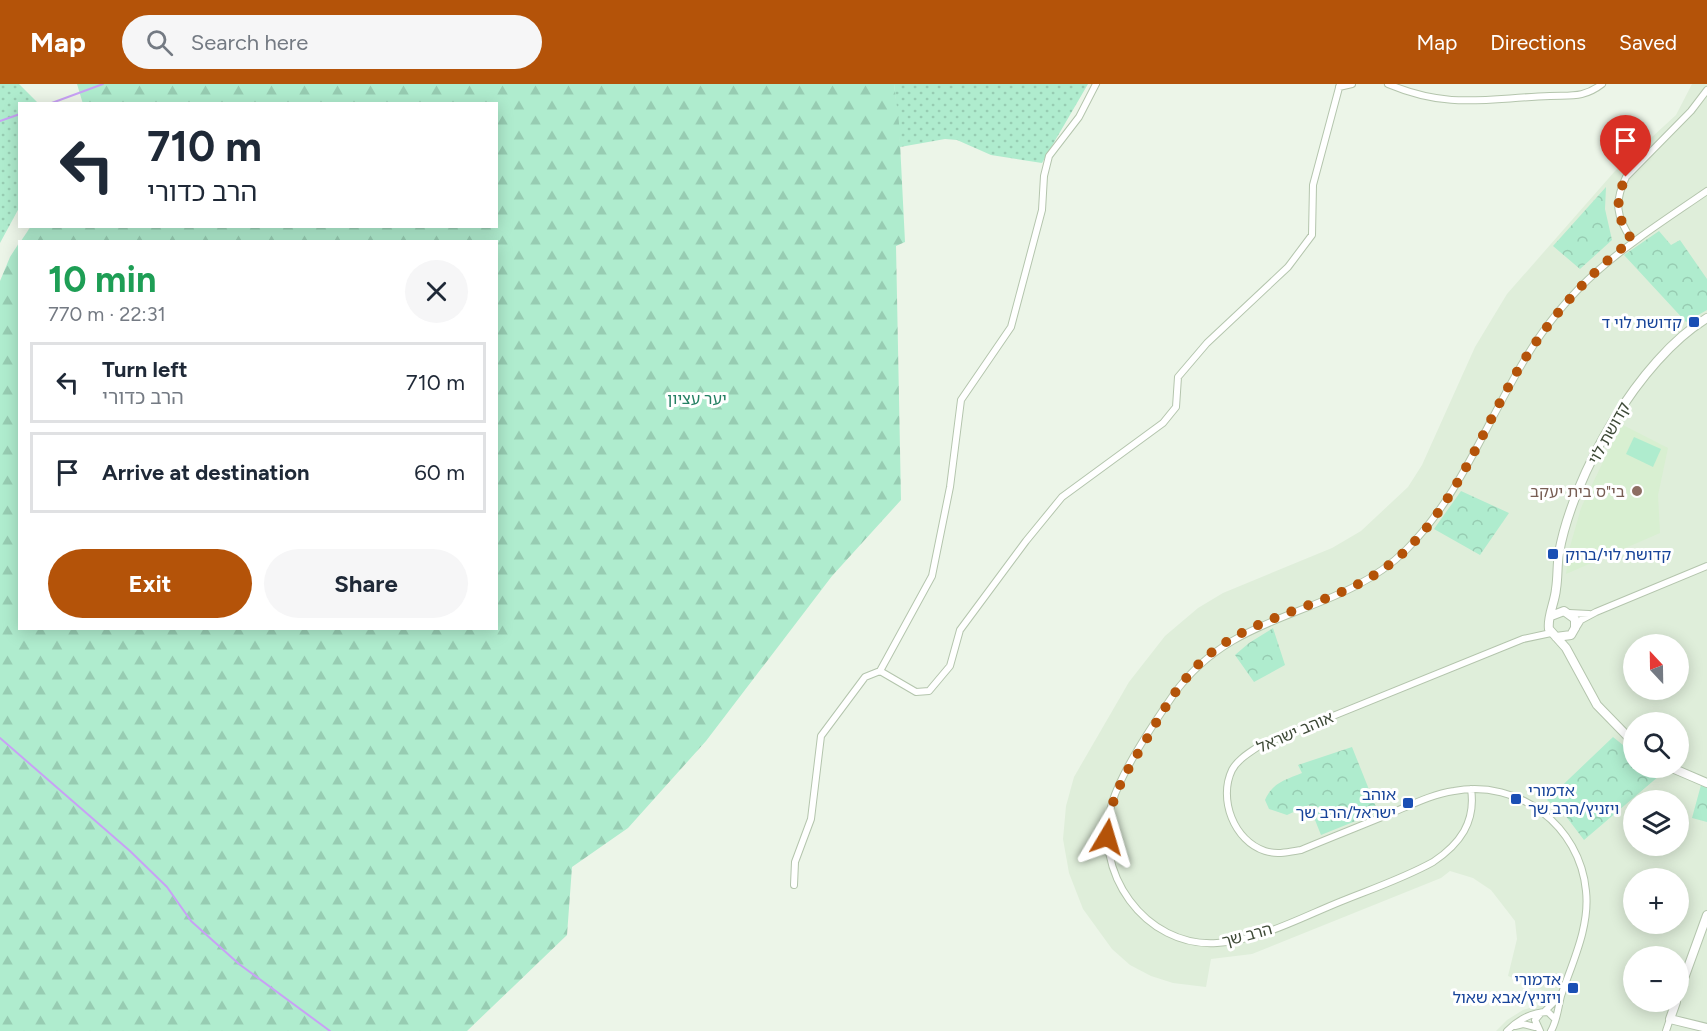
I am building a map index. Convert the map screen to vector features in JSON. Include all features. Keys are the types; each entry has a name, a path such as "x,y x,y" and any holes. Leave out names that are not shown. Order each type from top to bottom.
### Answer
{"street":[{"path":"794,885 795,862 811,819 821,736 865,677 880,671 932,576 950,487 961,400 1011,327 1042,210 1044,176 1049,156 1079,117 1096,84"},
{"path":"880,671 916,692 929,691 950,666 960,630 1062,497 1163,423 1176,407 1178,377 1207,343 1288,267 1312,235 1313,185 1339,85 1352,84"},
{"path":"1388,84 1439,100 1474,102 1551,96 1572,97 1587,93 1602,84"},
{"path":"1632,240 1621,224 1618,205 1620,190 1626,177 1691,111 1707,90"},
{"name":"הרב שך","path":"1471,789 1472,813 1464,833 1450,849 1433,862 1267,931 1232,941 1215,943 1184,940 1155,928 1137,911 1122,889 1108,849 1108,825 1115,794 1166,705 1189,675 1213,651 1232,639 1353,587 1377,573 1408,548 1449,495 1526,357 1544,330 1595,270 1632,240 1707,191"},
{"name":"קדושת לוי","path":"1550,619 1558,577 1559,553 1574,503 1615,419 1653,363 1684,333 1707,318"},
{"path":"1554,635 1563,638 1574,630 1581,620 1596,612 1707,566"},
{"name":"קדושת לוי","path":"1558,577 1562,601 1568,612"},
{"path":"1596,612 1584,615 1557,612 1550,619 1554,635 1574,664 1597,705 1623,732"},
{"path":"1568,612 1575,620 1574,664"},
{"name":"אוהב ישראל","path":"1550,619 1523,639 1259,746 1243,756 1233,770 1227,785 1227,801 1239,832 1250,843 1265,851 1282,854 1301,850 1427,799 1454,791 1471,789 1517,796 1533,803 1552,819 1577,855 1585,880 1587,903 1582,934 1551,1030"},
{"name":"אוהב ישראל","path":"1523,639 1554,635"},
{"path":"1689,775 1707,783"},
{"path":"1689,965 1707,915"},
{"path":"1538,1030 1536,1017 1563,993"},
{"path":"1508,1030 1526,1017 1542,1012 1551,1014 1555,1019"},
{"path":"1666,1031 1672,1012"},
{"path":"1670,1019 1707,1028"},
{"path":"1508,1030 1523,1024 1538,1030"}],"shaded area":[{"path":"1692,84 1707,84 1707,1031 1496,1031 1507,1020 1523,1010 1545,1003 1547,992 1508,976 1517,939 1515,921 1491,890 1473,878 1450,871 1441,878 1252,954 1211,959 1206,987 1173,983 1151,976 1130,965 1112,949 1083,909 1069,873 1063,839 1066,806 1074,777 1129,682 1165,636 1198,608 1223,593 1332,548 1361,531 1408,487 1422,465 1475,347 1507,294 1615,171 1676,115"},
{"path":"1621,424 1668,448 1658,495 1660,533 1566,574 1569,550 1581,508"}],"green space":[{"path":"0,84 19,84 37,102 18,102 18,210 0,243"},
{"name":"יער עציון","path":"77,84 894,84 899,123 905,242 896,246 901,500 832,576 706,741 628,828 572,867 567,935 467,1031 0,1031 0,281 18,245 18,630 498,630 498,240 22,240 30,228 498,228 498,102 82,102"},
{"path":"894,84 1088,84 1042,163 991,155 957,140 945,139 900,147"},
{"path":"1606,187 1605,209 1612,240 1580,269 1553,246"},
{"path":"1659,231 1671,245 1680,240 1707,279 1707,310 1686,322 1624,255"},
{"path":"1634,437 1661,449 1653,467 1626,454"},
{"path":"1461,491 1509,513 1480,555 1434,529"},
{"path":"1273,628 1285,665 1254,682 1235,655"},
{"path":"1613,737 1623,745 1623,778 1657,778 1643,790 1623,790 1623,807 1584,840 1565,815 1547,800"},
{"path":"1352,747 1378,812 1321,835 1309,805 1287,815 1269,809 1265,800 1268,794 1280,783 1302,773 1298,765"},
{"path":"1701,785 1707,787 1707,822 1692,818"}],"waterway":[{"path":"54,102 103,84"},
{"path":"0,121 18,115"},
{"path":"0,738 130,851 167,887 191,921 239,964 330,1031"}],"place":[{"name":"קדושת לוי ד","path":"1694,322"},
{"name":"בי\"ס בית יעקב","path":"1637,491"},
{"name":"קדושת לוי/ברוק","path":"1553,554"},
{"name":"אדמורי ויזניץ/הרב שך","path":"1516,799"},
{"name":"אוהב ישראל/הרב שך","path":"1408,803"},
{"name":"אדמורי ויזניץ/אבא שאול","path":"1573,988"}],"route":[{"path":"1107,837 1109,814 1115,794 1125,774 1166,705 1181,684 1205,658 1242,633 1353,587 1377,573 1408,548 1431,520 1465,469 1513,379 1544,330 1595,270 1632,240 1621,224 1618,205 1620,190 1626,177"}]}
